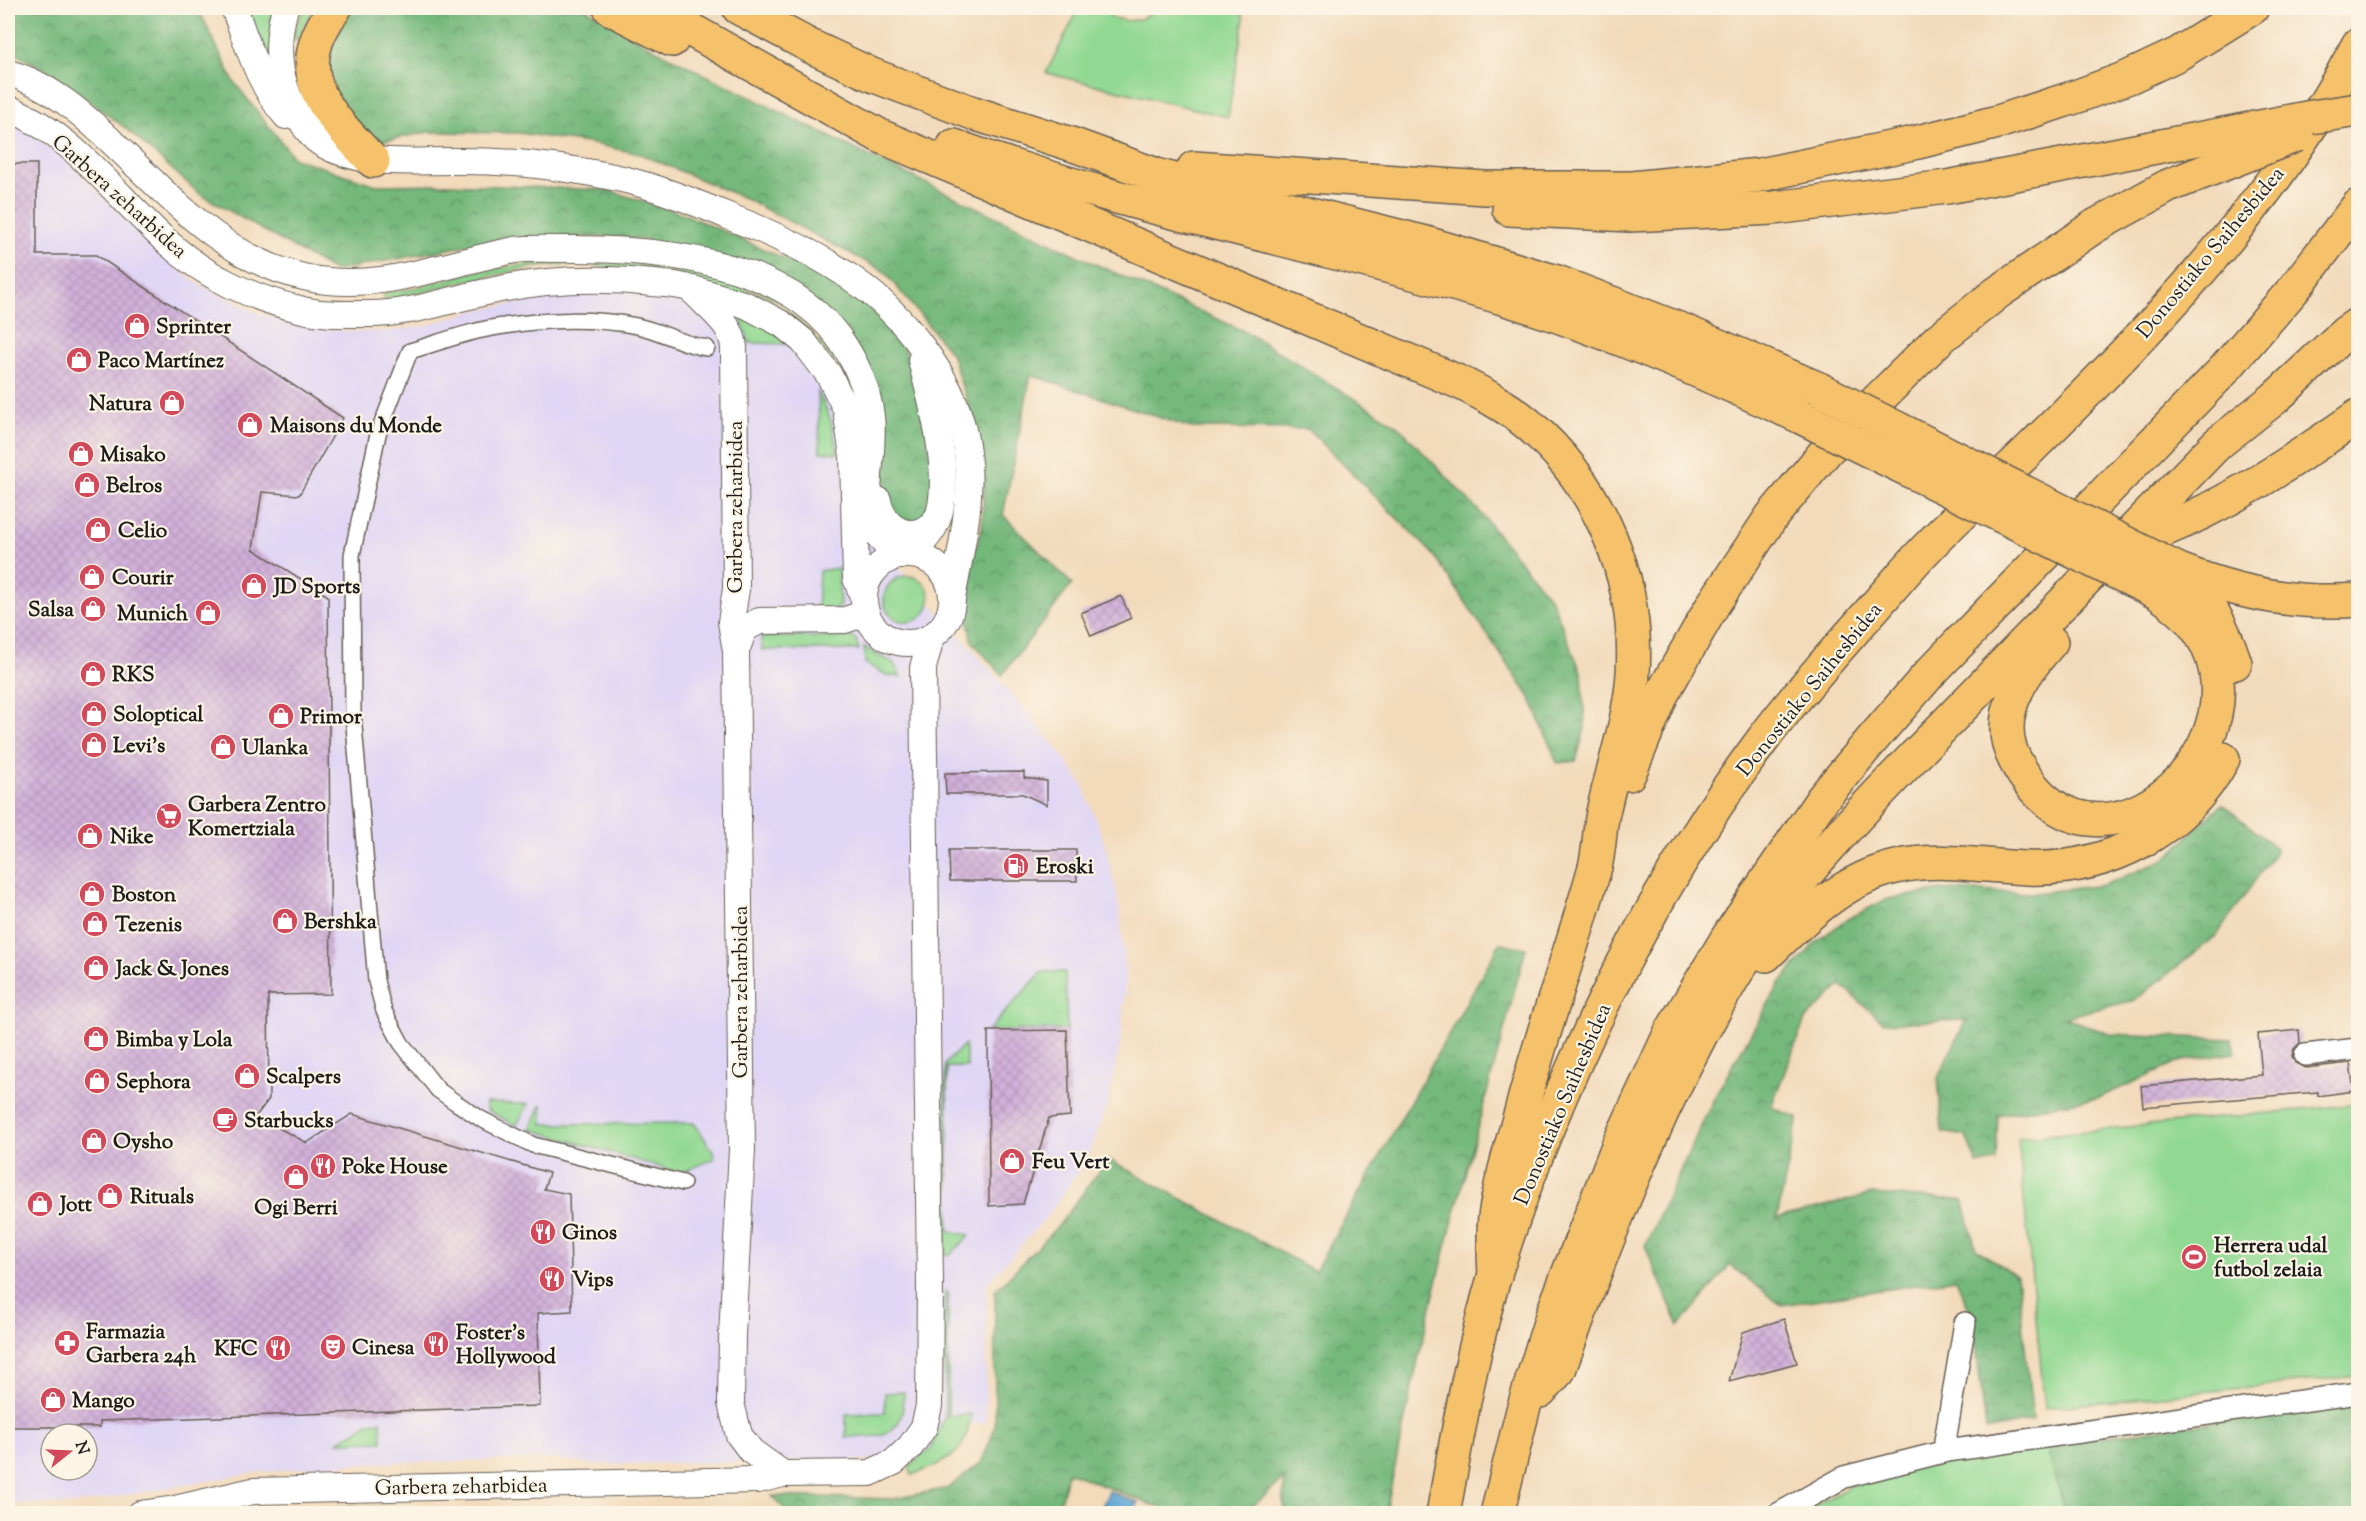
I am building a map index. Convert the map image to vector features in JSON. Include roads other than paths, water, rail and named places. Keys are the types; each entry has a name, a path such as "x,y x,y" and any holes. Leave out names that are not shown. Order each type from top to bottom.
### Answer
{"highway":[{"path":"335,8 318,36 313,68 315,83 327,111 373,160"},
{"path":"610,8 757,86 1461,383 1499,403 1527,424 1553,448 1588,495 1611,536 1630,604 1634,639 1633,674 1628,709 1600,821 1596,864"},
{"path":"652,8 880,136"},
{"path":"739,8 810,46 872,75 973,113 1074,145 1159,176 1426,243 1557,282 1684,330 1819,389 2166,580 2216,584 2279,598 2321,601 2358,600"},
{"path":"1194,168 1485,188 1632,188 1760,175 1914,143 1998,122 2078,96 2129,77 2178,54 2252,8"},
{"name":"Donostiako Saihesbidea","path":"1443,1514 1465,1394 1495,1276 1524,1186 1561,1097 1645,922 1706,823 1761,742 1834,653 1928,546 2030,449 2167,310 2269,186 2338,84 2358,45"},
{"path":"768,74 928,137 1089,190 1358,258 1508,300 1639,347 1719,379 2166,580 2195,585 2222,627 2238,671 2240,690 2238,717 2231,744 2218,767 2187,808 2144,841 2096,861 2065,867 2027,868 1935,862 1896,867 1861,878 1830,898 1799,923 1723,995"},
{"path":"1074,145 1327,190 1461,207 1630,215 1786,207 1947,187 2358,110"},
{"path":"1495,1276 1495,1216 1515,1132 1540,1040 1596,864 1662,694 1714,603 1772,516 1827,450 1940,339 2005,287 2095,226 2179,182 2315,129 2358,116"},
{"path":"1497,1514 1523,1410 1553,1313 1618,1146 1671,1032 1728,937 1823,798 1930,673 2223,371 2293,290 2358,206"},
{"path":"1523,1410 1559,1370 1624,1196 1723,995 1760,937 1807,874 1851,822 2217,444 2275,398 2345,333 2358,324"},
{"path":"2166,580 2177,605 2192,621 2210,655 2218,695 2211,733 2203,750 2186,775 2150,806 2112,819 2091,820 2068,814 2047,802 2028,781 2013,757 2008,732 2009,711 2028,668 2230,456 2275,398"},
{"path":"2159,532 2197,517 2256,483 2358,416"}],"street":[{"path":"234,8 259,75 270,96 285,114 319,142"},
{"name":"Garbera zeharbidea","path":"140,1514 175,1509 253,1491 758,1480 783,1474 870,1473 894,1462 910,1447 924,1427 929,1406 930,1285 923,668 931,637 946,621 968,512 968,456 963,431 945,383 916,342 879,300 855,280 777,237 708,207 635,182 581,171 525,164 373,160 338,151 319,142 305,127 285,90 278,50 279,29 285,8"},
{"path":"8,73 19,76 56,96 89,120 195,220 226,244 267,267 309,278 347,283 382,281 520,249 607,248 708,261 768,281 806,304 823,319 850,354 866,394 871,415 872,463 868,506 872,527 884,544 903,556 922,558 935,565 945,576 952,598"},
{"name":"Garbera zeharbidea","path":"8,108 27,115 60,138 116,188 166,242 199,266 233,286 305,311 368,315 408,309 530,283 610,278 687,287 724,322 734,340 736,589 731,622 736,651 742,1150 732,1335 731,1403 739,1434 751,1451 783,1474"},
{"path":"687,287 746,305 782,324 803,341 829,375 846,409 853,456 856,578 865,606 876,630 892,640 912,643 931,637"},
{"path":"683,1183 532,1145 481,1119 438,1090 401,1043 384,1011 375,981 353,714 352,555 378,434 410,351 503,326 586,321 635,326 661,332 695,347 707,348"},
{"path":"865,606 866,584 874,571 885,561 903,556 926,539 939,515 943,491 939,441 916,342"},
{"path":"872,463 879,508 889,525 897,530 916,532 933,523 939,515"},
{"path":"736,651 744,629 759,621 845,620 865,606"},
{"path":"2305,1055 2358,1049"},
{"path":"1947,1451 1946,1441 1965,1323"},
{"path":"1778,1514 1844,1478 1947,1451 2358,1392"}],"water":[{"path":"1109,1491 1138,1503 1133,1513 1119,1513 1102,1506"}],"place":[{"name":"Sprinter","path":"137,326"},
{"name":"Paco Martínez","path":"79,360"},
{"name":"Natura","path":"172,403"},
{"name":"Maisons du Monde","path":"250,425"},
{"name":"Misako","path":"81,454"},
{"name":"Belros","path":"87,485"},
{"name":"Celio","path":"98,530"},
{"name":"Courir","path":"92,577"},
{"name":"JD Sports","path":"254,586"},
{"name":"Salsa","path":"93,609"},
{"name":"Munich","path":"208,613"},
{"name":"RKS","path":"93,674"},
{"name":"Soloptical","path":"94,714"},
{"name":"Primor","path":"281,716"},
{"name":"Levi's","path":"94,745"},
{"name":"Ulanka","path":"223,747"},
{"name":"Garbera Zentro Komertziala","path":"169,816"},
{"name":"Nike","path":"90,836"},
{"name":"Eroski","path":"1016,866"},
{"name":"Boston","path":"92,894"},
{"name":"Bershka","path":"285,921"},
{"name":"Tezenis","path":"95,924"},
{"name":"Jack & Jones","path":"96,968"},
{"name":"Bimba y Lola","path":"96,1039"},
{"name":"Scalpers","path":"247,1076"},
{"name":"Sephora","path":"97,1081"},
{"name":"Starbucks","path":"225,1120"},
{"name":"Oysho","path":"94,1141"},
{"name":"Feu Vert","path":"1012,1161"},
{"name":"Poke House","path":"323,1166"},
{"name":"Ogi Berri","path":"296,1177"},
{"name":"Rituals","path":"110,1196"},
{"name":"Jott","path":"40,1204"},
{"name":"Ginos","path":"543,1232"},
{"name":"Herrera udal futbol zelaia","path":"2194,1257"},
{"name":"Vips","path":"552,1279"},
{"name":"Farmazia Garbera 24h","path":"67,1343"},
{"name":"Foster's Hollywood","path":"436,1344"},
{"name":"Cinesa","path":"333,1347"},
{"name":"KFC","path":"278,1348"},
{"name":"Mango","path":"53,1400"}]}
